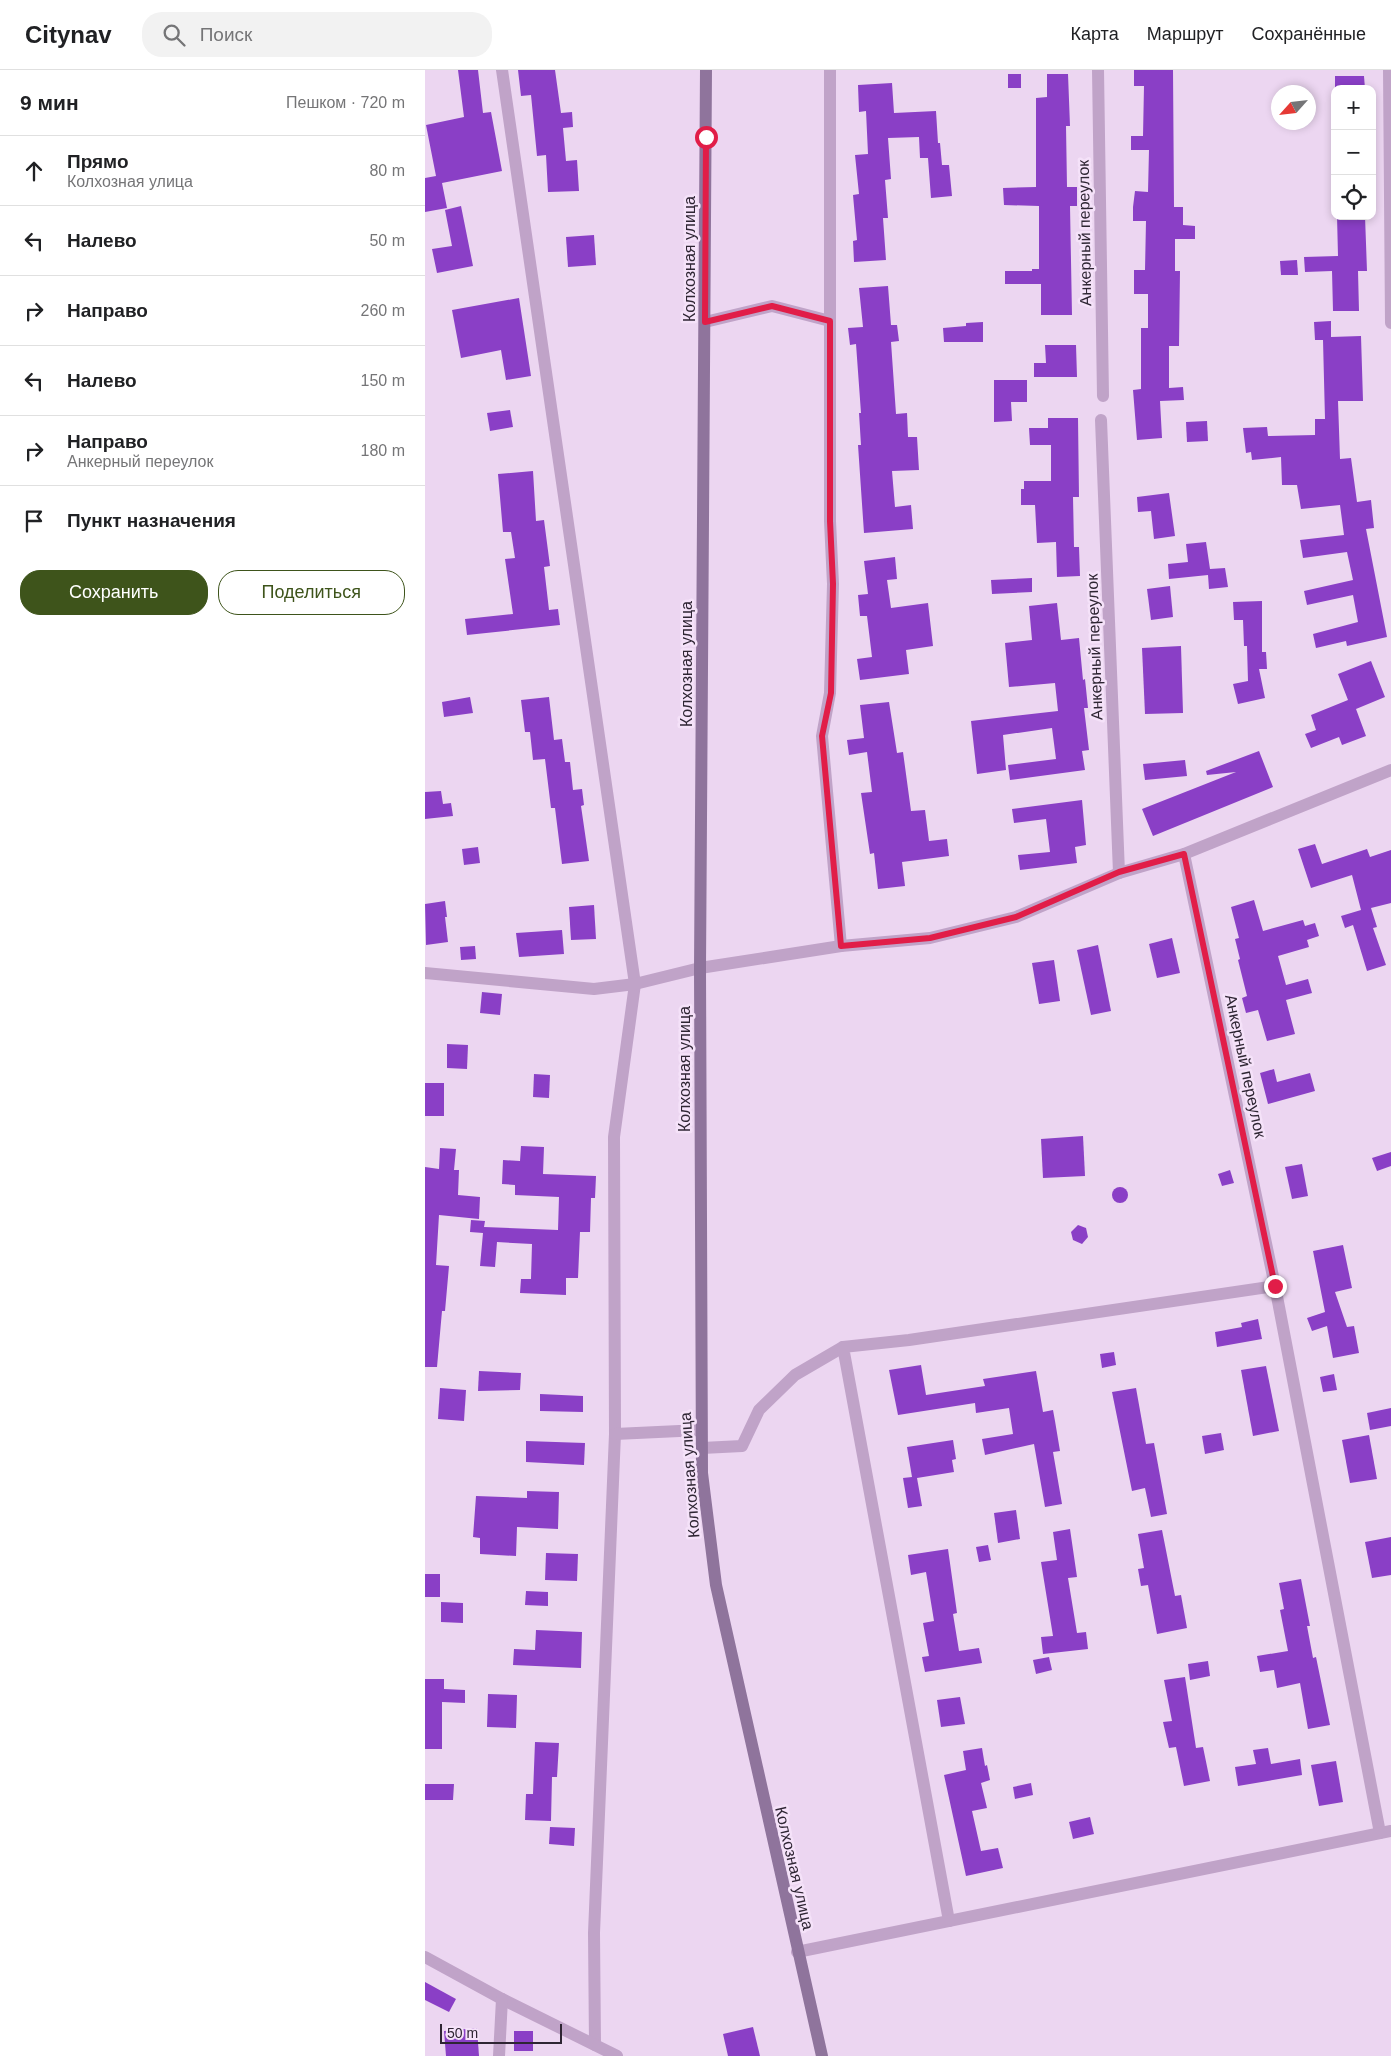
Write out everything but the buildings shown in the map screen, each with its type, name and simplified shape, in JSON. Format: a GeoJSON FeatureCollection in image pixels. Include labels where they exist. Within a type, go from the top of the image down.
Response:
{"type":"FeatureCollection","features":[{"type":"Feature","properties":{"kind":"main road","name":"Колхозная улица"},"geometry":{"type":"LineString","coordinates":[[706,70],[700,968],[702,1448],[707,1522],[716,1585],[797,1952],[822,2056]]}},
{"type":"Feature","properties":{"kind":"street"},"geometry":{"type":"LineString","coordinates":[[502,70],[635,984],[614,1137],[615,1434],[595,1932],[595,2045]]}},
{"type":"Feature","properties":{"kind":"street"},"geometry":{"type":"LineString","coordinates":[[830,70],[830,521],[833,584],[831,693],[822,736],[841,946]]}},
{"type":"Feature","properties":{"kind":"street","name":"Анкерный переулок"},"geometry":{"type":"LineString","coordinates":[[1098,70],[1103,396]]}},
{"type":"Feature","properties":{"kind":"street"},"geometry":{"type":"LineString","coordinates":[[1389,70],[1391,322]]}},
{"type":"Feature","properties":{"kind":"street"},"geometry":{"type":"LineString","coordinates":[[705,322],[772,306],[830,321]]}},
{"type":"Feature","properties":{"kind":"street","name":"Анкерный переулок"},"geometry":{"type":"LineString","coordinates":[[1101,420],[1119,872]]}},
{"type":"Feature","properties":{"kind":"street"},"geometry":{"type":"LineString","coordinates":[[425,973],[594,989],[635,984],[700,968],[841,946],[930,938],[1016,917],[1119,872],[1184,854],[1391,770]]}},
{"type":"Feature","properties":{"kind":"street","name":"Анкерный переулок"},"geometry":{"type":"LineString","coordinates":[[1184,854],[1275,1286],[1385,1832]]}},
{"type":"Feature","properties":{"kind":"street"},"geometry":{"type":"LineString","coordinates":[[702,1448],[743,1446],[759,1410],[783,1386],[795,1375],[843,1347],[909,1340],[1275,1286]]}},
{"type":"Feature","properties":{"kind":"street"},"geometry":{"type":"LineString","coordinates":[[843,1347],[949,1921]]}},
{"type":"Feature","properties":{"kind":"street"},"geometry":{"type":"LineString","coordinates":[[615,1434],[701,1430]]}},
{"type":"Feature","properties":{"kind":"street"},"geometry":{"type":"LineString","coordinates":[[797,1952],[1385,1832]]}},
{"type":"Feature","properties":{"kind":"street"},"geometry":{"type":"LineString","coordinates":[[425,1957],[502,1999],[617,2056]]}},
{"type":"Feature","properties":{"kind":"street"},"geometry":{"type":"LineString","coordinates":[[499,2056],[502,1999]]}},
{"type":"Feature","properties":{"kind":"route"},"geometry":{"type":"LineString","coordinates":[[706,137],[705,322],[739,312],[772,306],[830,321],[830,521],[833,584],[831,693],[822,736],[841,946],[930,938],[1016,917],[1119,872],[1184,854],[1275,1286]]}}]}
